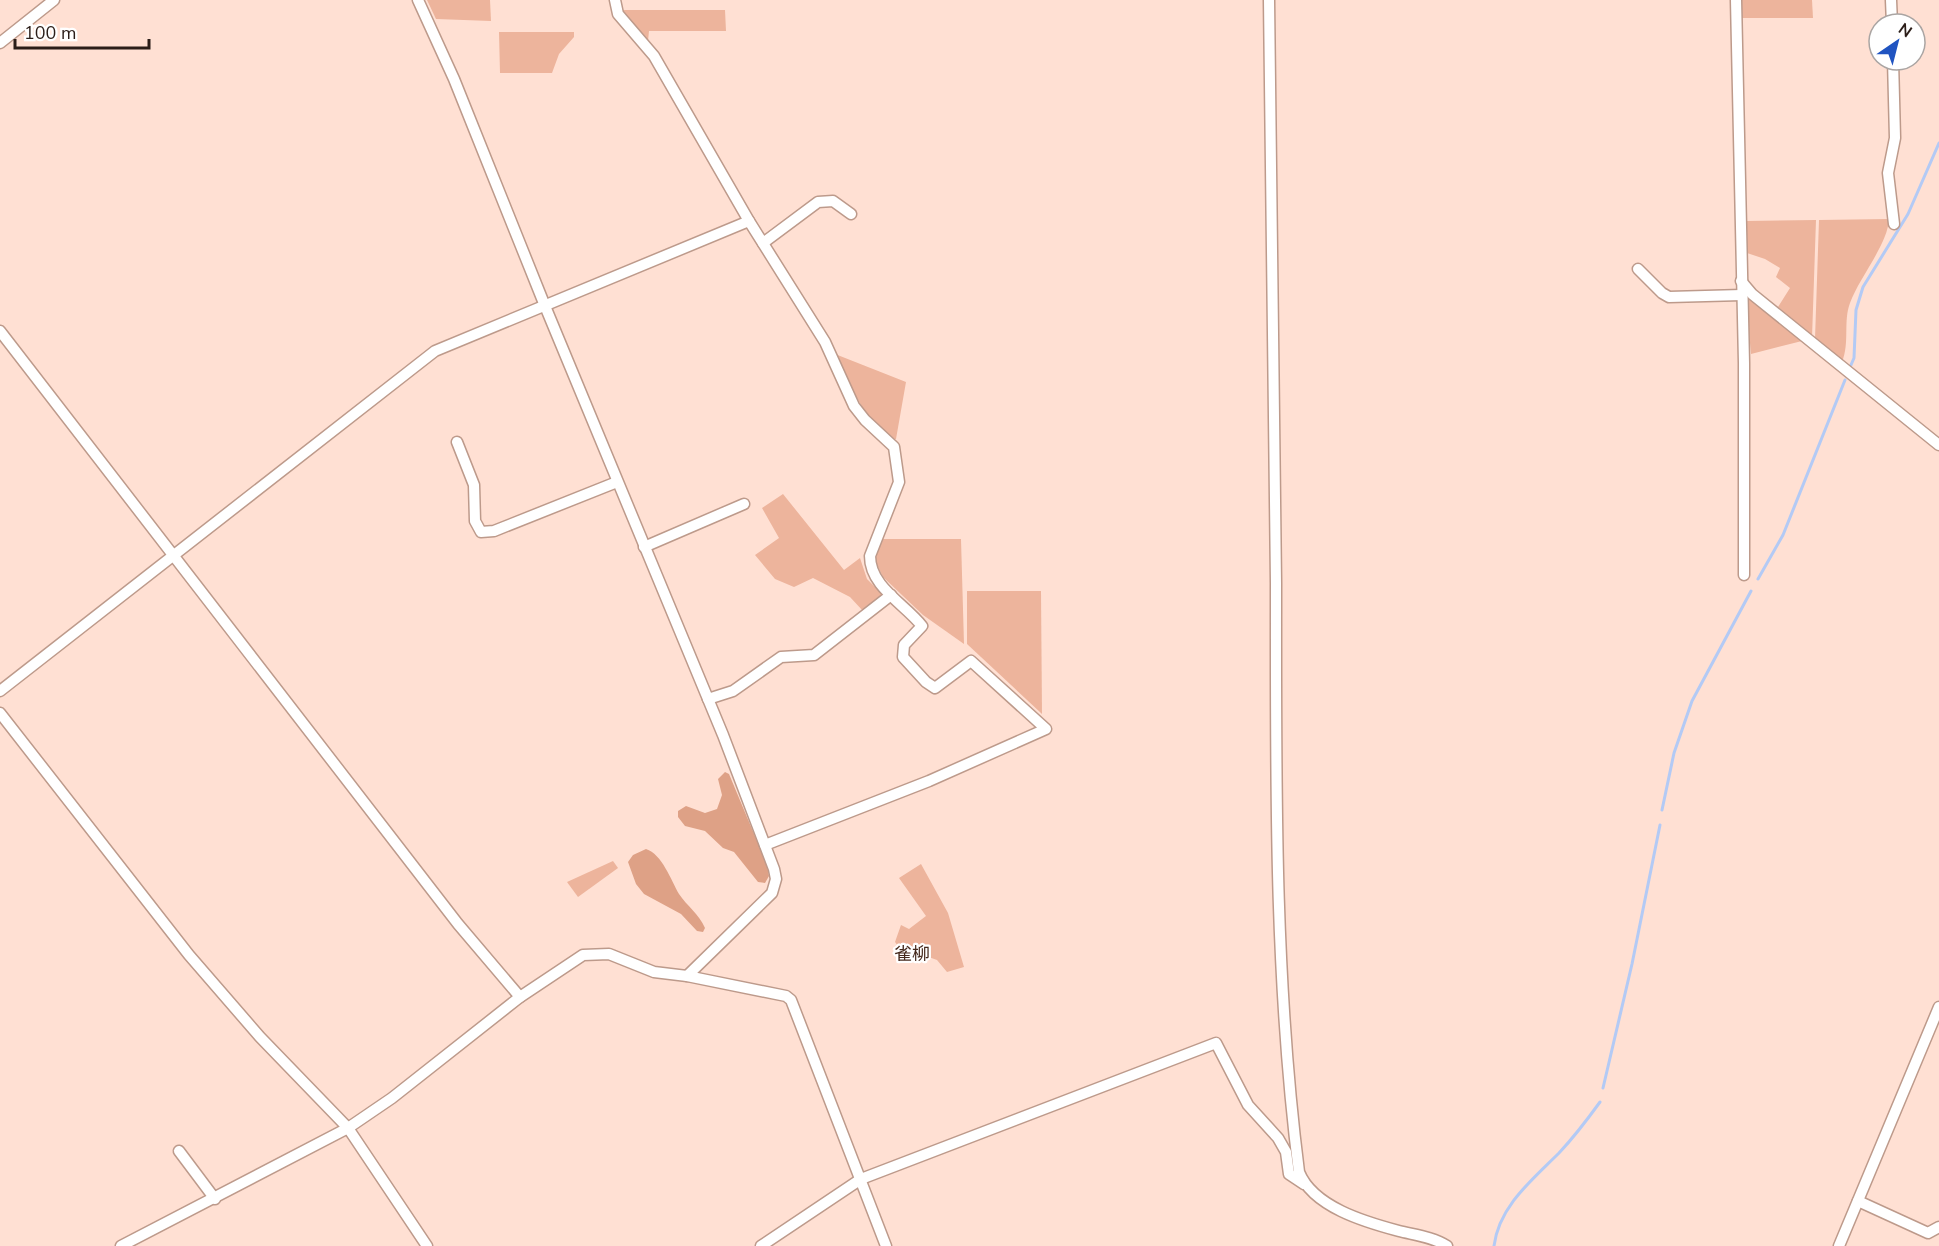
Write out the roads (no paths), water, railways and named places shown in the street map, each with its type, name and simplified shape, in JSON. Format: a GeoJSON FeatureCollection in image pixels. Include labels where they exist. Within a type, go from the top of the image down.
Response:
{"type":"FeatureCollection","features":[{"type":"Feature","properties":{"kind":"street"},"geometry":{"type":"LineString","coordinates":[[0,43],[54,0]]}},
{"type":"Feature","properties":{"kind":"street"},"geometry":{"type":"LineString","coordinates":[[418,0],[454,79],[617,482],[708,699],[776,879],[772,893],[687,976]]}},
{"type":"Feature","properties":{"kind":"street"},"geometry":{"type":"LineString","coordinates":[[615,0],[618,14],[654,56],[749,221],[825,342],[854,406],[865,420],[894,447],[899,482],[870,556],[876,579],[922,626],[902,650],[903,657],[926,682],[935,688],[971,661],[1046,729],[929,781],[765,845]]}},
{"type":"Feature","properties":{"kind":"street"},"geometry":{"type":"LineString","coordinates":[[1269,0],[1275,381],[1276,816],[1284,1017],[1292,1115],[1299,1172],[1304,1184]]}},
{"type":"Feature","properties":{"kind":"street"},"geometry":{"type":"LineString","coordinates":[[1736,0],[1742,295],[1744,575]]}},
{"type":"Feature","properties":{"kind":"street"},"geometry":{"type":"LineString","coordinates":[[1893,72],[1895,138],[1888,173],[1894,224]]}},
{"type":"Feature","properties":{"kind":"street"},"geometry":{"type":"LineString","coordinates":[[763,243],[818,202],[833,201],[851,214]]}},
{"type":"Feature","properties":{"kind":"street"},"geometry":{"type":"LineString","coordinates":[[0,691],[435,351],[749,221]]}},
{"type":"Feature","properties":{"kind":"street"},"geometry":{"type":"LineString","coordinates":[[1638,269],[1669,297],[1742,295]]}},
{"type":"Feature","properties":{"kind":"street"},"geometry":{"type":"LineString","coordinates":[[1741,280],[1752,294],[1939,445]]}},
{"type":"Feature","properties":{"kind":"street"},"geometry":{"type":"LineString","coordinates":[[0,331],[458,924],[520,997]]}},
{"type":"Feature","properties":{"kind":"street"},"geometry":{"type":"LineString","coordinates":[[457,442],[474,485],[475,521],[482,532],[494,531],[617,482]]}},
{"type":"Feature","properties":{"kind":"street"},"geometry":{"type":"LineString","coordinates":[[644,547],[744,504]]}},
{"type":"Feature","properties":{"kind":"street"},"geometry":{"type":"LineString","coordinates":[[708,699],[733,691],[781,657],[814,655],[891,595]]}},
{"type":"Feature","properties":{"kind":"street"},"geometry":{"type":"LineString","coordinates":[[0,713],[189,955],[260,1036],[348,1128],[427,1246]]}},
{"type":"Feature","properties":{"kind":"street"},"geometry":{"type":"LineString","coordinates":[[121,1246],[348,1128],[392,1098],[520,997],[583,955],[609,954],[654,972],[742,986],[786,996],[791,1000],[886,1246]]}},
{"type":"Feature","properties":{"kind":"street"},"geometry":{"type":"LineString","coordinates":[[1839,1246],[1939,1007]]}},
{"type":"Feature","properties":{"kind":"street"},"geometry":{"type":"LineString","coordinates":[[761,1246],[861,1179],[1216,1043],[1248,1104],[1278,1138],[1286,1152],[1289,1174],[1328,1204],[1360,1219],[1447,1246]]}},
{"type":"Feature","properties":{"kind":"street"},"geometry":{"type":"LineString","coordinates":[[179,1151],[215,1199]]}},
{"type":"Feature","properties":{"kind":"street"},"geometry":{"type":"LineString","coordinates":[[1858,1201],[1928,1233],[1939,1227]]}},
{"type":"Feature","properties":{"kind":"waterway"},"geometry":{"type":"LineString","coordinates":[[1851,365],[1854,358],[1856,310],[1863,287],[1908,214],[1939,143]]}},
{"type":"Feature","properties":{"kind":"waterway"},"geometry":{"type":"LineString","coordinates":[[1758,579],[1783,535],[1845,380]]}},
{"type":"Feature","properties":{"kind":"waterway"},"geometry":{"type":"LineString","coordinates":[[1662,810],[1674,753],[1692,701],[1751,591]]}},
{"type":"Feature","properties":{"kind":"waterway"},"geometry":{"type":"LineString","coordinates":[[1603,1088],[1632,964],[1660,825]]}},
{"type":"Feature","properties":{"kind":"waterway"},"geometry":{"type":"LineString","coordinates":[[1494,1246],[1497,1232],[1510,1206],[1528,1183],[1570,1141],[1600,1102]]}},
{"type":"Feature","properties":{"kind":"district","name":"雀柳"},"geometry":{"type":"Point","coordinates":[912,954]}}]}
